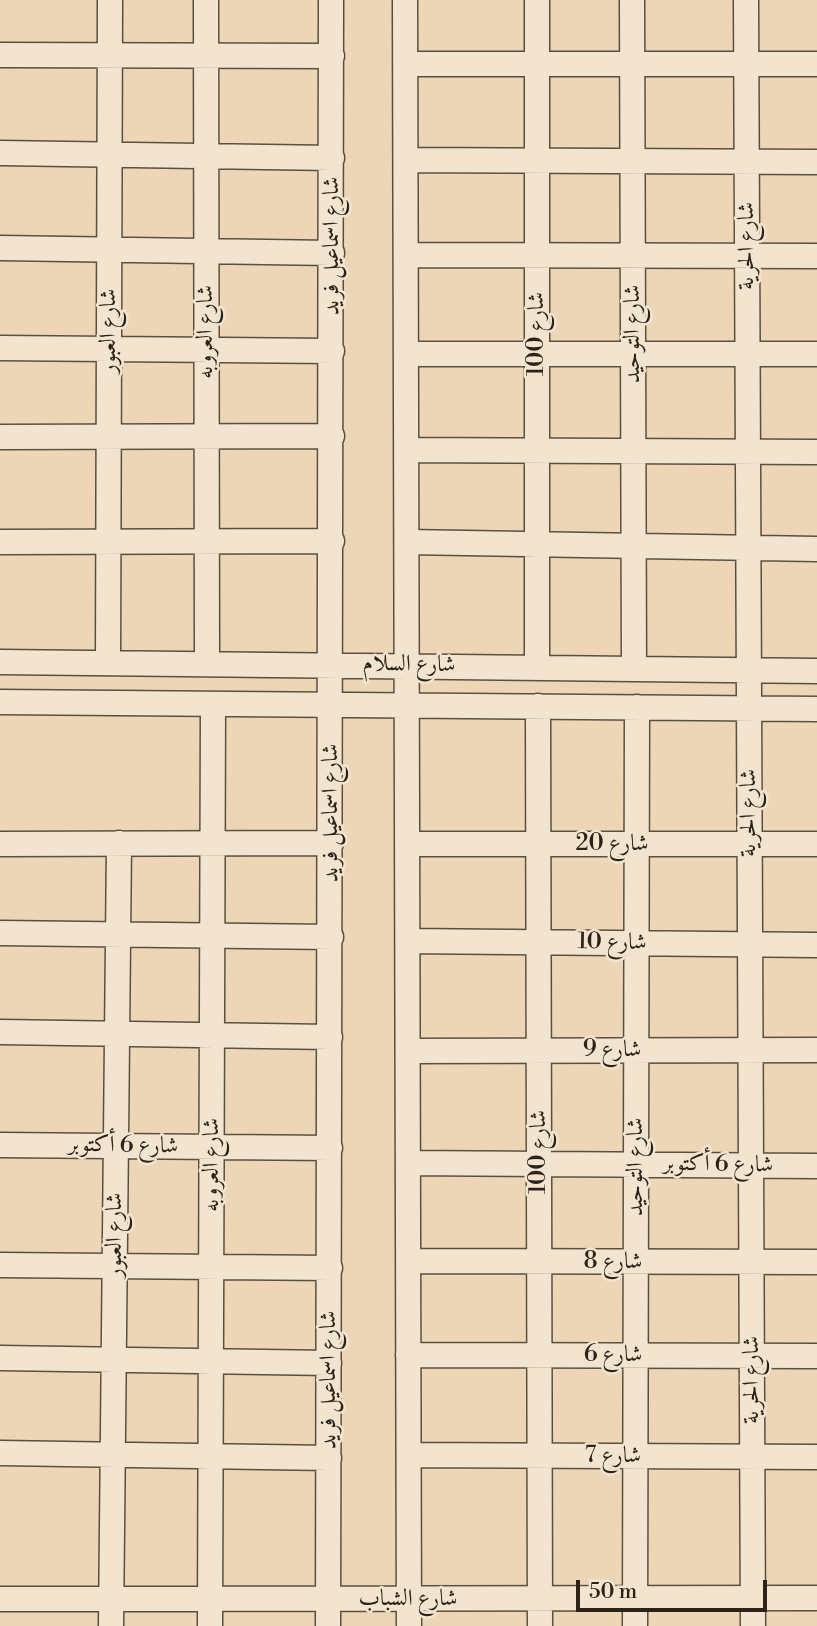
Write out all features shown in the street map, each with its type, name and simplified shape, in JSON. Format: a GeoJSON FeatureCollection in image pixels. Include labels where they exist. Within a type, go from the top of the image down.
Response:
{"type":"FeatureCollection","features":[{"type":"Feature","properties":{"kind":"street","name":"شارع العبور"},"geometry":{"type":"LineString","coordinates":[[108,663],[110,0]]}},
{"type":"Feature","properties":{"kind":"street","name":"شارع العروبه"},"geometry":{"type":"LineString","coordinates":[[206,0],[207,663]]}},
{"type":"Feature","properties":{"kind":"street","name":"شارع اسماعيل فريد"},"geometry":{"type":"LineString","coordinates":[[328,1626],[332,705],[331,0]]}},
{"type":"Feature","properties":{"kind":"street"},"geometry":{"type":"LineString","coordinates":[[405,0],[409,1626]]}},
{"type":"Feature","properties":{"kind":"street","name":"شارع 100"},"geometry":{"type":"LineString","coordinates":[[537,0],[537,667]]}},
{"type":"Feature","properties":{"kind":"street","name":"شارع التوحيد"},"geometry":{"type":"LineString","coordinates":[[632,0],[634,669]]}},
{"type":"Feature","properties":{"kind":"street","name":"شارع الحرية"},"geometry":{"type":"LineString","coordinates":[[746,0],[753,1626]]}},
{"type":"Feature","properties":{"kind":"street"},"geometry":{"type":"LineString","coordinates":[[0,55],[332,56]]}},
{"type":"Feature","properties":{"kind":"street"},"geometry":{"type":"LineString","coordinates":[[405,64],[817,64]]}},
{"type":"Feature","properties":{"kind":"street"},"geometry":{"type":"LineString","coordinates":[[0,153],[332,158]]}},
{"type":"Feature","properties":{"kind":"street"},"geometry":{"type":"LineString","coordinates":[[406,160],[817,162]]}},
{"type":"Feature","properties":{"kind":"street"},"geometry":{"type":"LineString","coordinates":[[0,248],[332,253]]}},
{"type":"Feature","properties":{"kind":"street"},"geometry":{"type":"LineString","coordinates":[[406,255],[817,256]]}},
{"type":"Feature","properties":{"kind":"street"},"geometry":{"type":"LineString","coordinates":[[0,348],[332,351]]}},
{"type":"Feature","properties":{"kind":"street"},"geometry":{"type":"LineString","coordinates":[[406,354],[817,354]]}},
{"type":"Feature","properties":{"kind":"street"},"geometry":{"type":"LineString","coordinates":[[0,438],[332,436]]}},
{"type":"Feature","properties":{"kind":"street"},"geometry":{"type":"LineString","coordinates":[[406,450],[817,452]]}},
{"type":"Feature","properties":{"kind":"street"},"geometry":{"type":"LineString","coordinates":[[0,542],[332,541]]}},
{"type":"Feature","properties":{"kind":"street"},"geometry":{"type":"LineString","coordinates":[[407,542],[817,549]]}},
{"type":"Feature","properties":{"kind":"street","name":"شارع السلام"},"geometry":{"type":"LineString","coordinates":[[0,662],[817,671]]}},
{"type":"Feature","properties":{"kind":"street","name":"شارع السلام"},"geometry":{"type":"LineString","coordinates":[[0,702],[817,709]]}},
{"type":"Feature","properties":{"kind":"street","name":"شارع العروبه"},"geometry":{"type":"LineString","coordinates":[[210,1626],[213,704]]}},
{"type":"Feature","properties":{"kind":"street","name":"شارع 100"},"geometry":{"type":"LineString","coordinates":[[538,706],[540,1626]]}},
{"type":"Feature","properties":{"kind":"street","name":"شارع التوحيد"},"geometry":{"type":"LineString","coordinates":[[635,1626],[637,707]]}},
{"type":"Feature","properties":{"kind":"street"},"geometry":{"type":"LineString","coordinates":[[0,844],[331,843]]}},
{"type":"Feature","properties":{"kind":"street","name":"شارع العبور"},"geometry":{"type":"LineString","coordinates":[[111,1626],[119,844]]}},
{"type":"Feature","properties":{"kind":"street","name":"شارع 20"},"geometry":{"type":"LineString","coordinates":[[408,844],[817,844]]}},
{"type":"Feature","properties":{"kind":"street"},"geometry":{"type":"LineString","coordinates":[[0,933],[331,937]]}},
{"type":"Feature","properties":{"kind":"street","name":"شارع 10"},"geometry":{"type":"LineString","coordinates":[[408,941],[817,945]]}},
{"type":"Feature","properties":{"kind":"street"},"geometry":{"type":"LineString","coordinates":[[0,1032],[330,1037]]}},
{"type":"Feature","properties":{"kind":"street","name":"شارع 9"},"geometry":{"type":"LineString","coordinates":[[408,1051],[817,1049]]}},
{"type":"Feature","properties":{"kind":"street","name":"شارع 6 أكتوبر"},"geometry":{"type":"LineString","coordinates":[[0,1145],[330,1148]]}},
{"type":"Feature","properties":{"kind":"street","name":"شارع 6 أكتوبر"},"geometry":{"type":"LineString","coordinates":[[408,1163],[817,1166]]}},
{"type":"Feature","properties":{"kind":"street","name":"شارع 8"},"geometry":{"type":"LineString","coordinates":[[408,1261],[817,1262]]}},
{"type":"Feature","properties":{"kind":"street"},"geometry":{"type":"LineString","coordinates":[[0,1265],[330,1268]]}},
{"type":"Feature","properties":{"kind":"street","name":"شارع 6"},"geometry":{"type":"LineString","coordinates":[[408,1354],[817,1356]]}},
{"type":"Feature","properties":{"kind":"street"},"geometry":{"type":"LineString","coordinates":[[0,1358],[329,1363]]}},
{"type":"Feature","properties":{"kind":"street"},"geometry":{"type":"LineString","coordinates":[[0,1453],[329,1458]]}},
{"type":"Feature","properties":{"kind":"street","name":"شارع 7"},"geometry":{"type":"LineString","coordinates":[[409,1455],[817,1457]]}},
{"type":"Feature","properties":{"kind":"street","name":"شارع الشباب"},"geometry":{"type":"LineString","coordinates":[[0,1599],[817,1598]]}}]}
